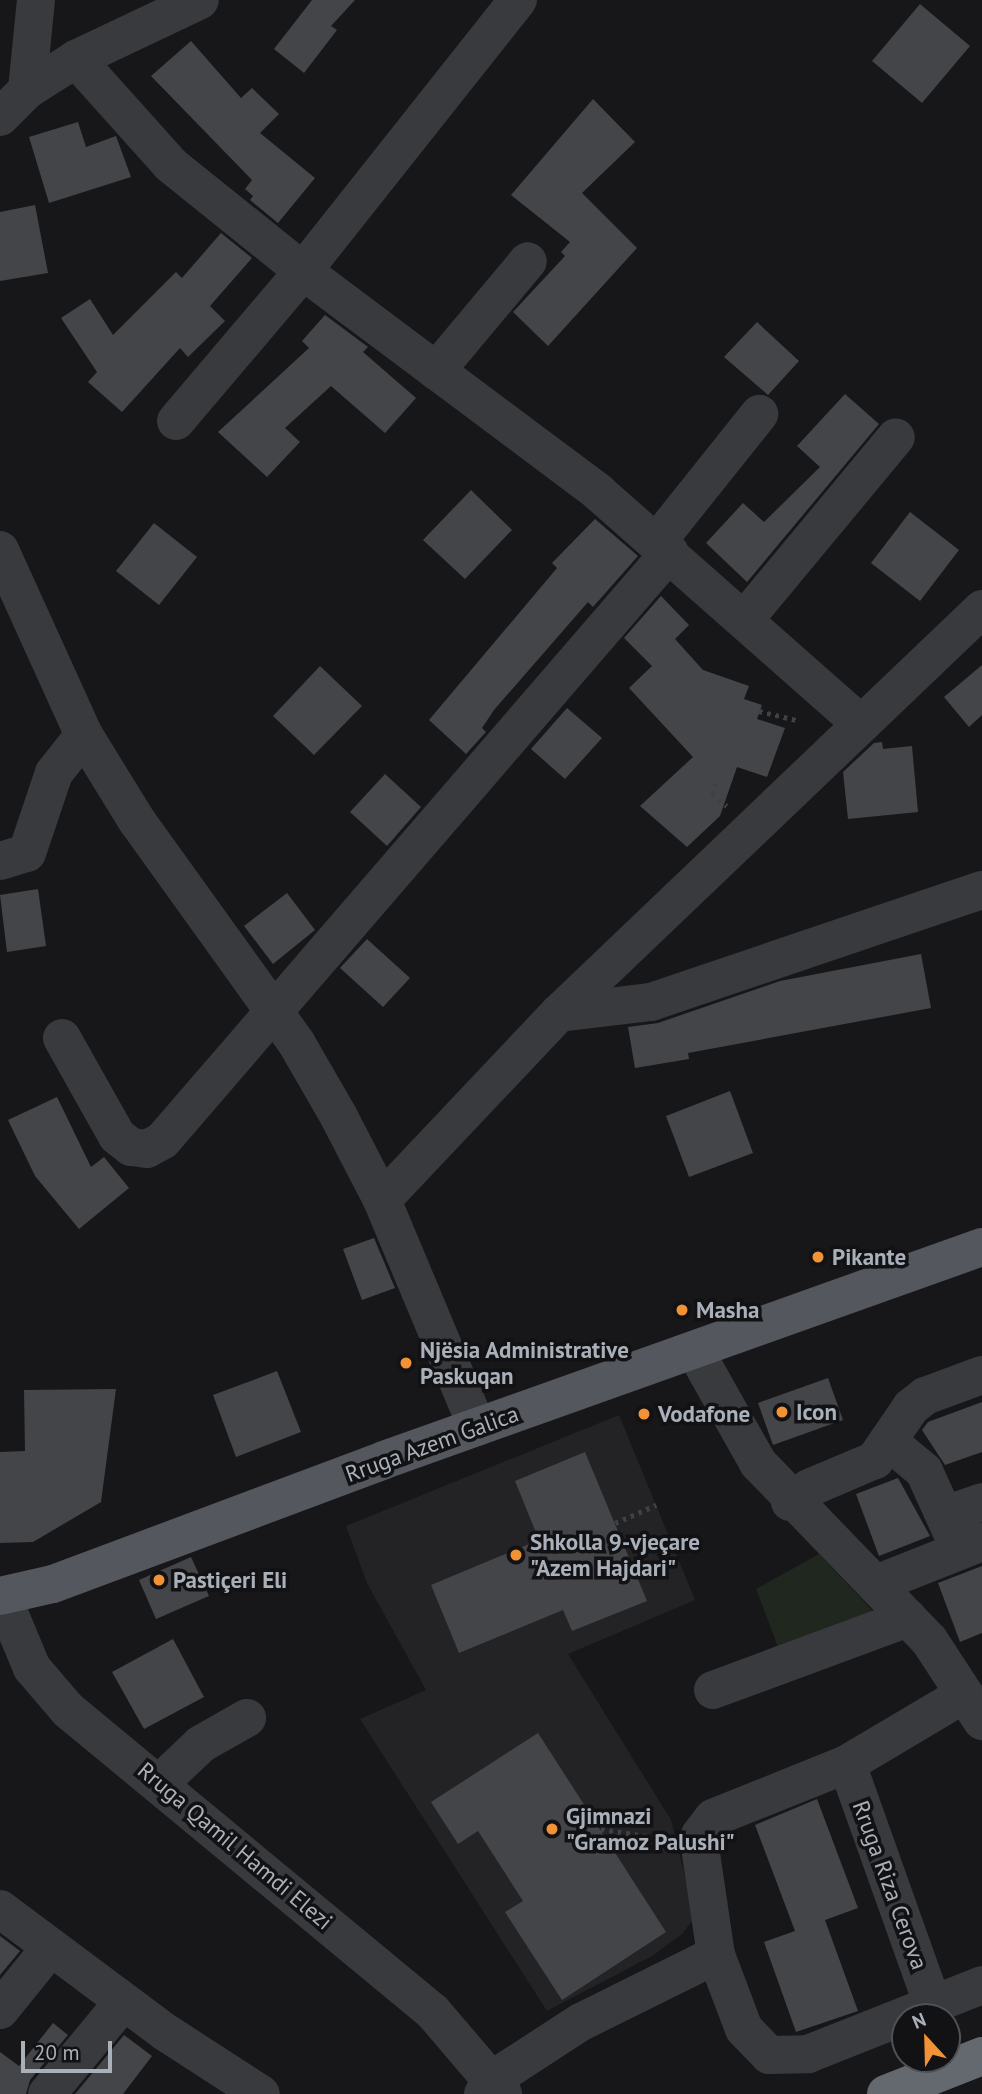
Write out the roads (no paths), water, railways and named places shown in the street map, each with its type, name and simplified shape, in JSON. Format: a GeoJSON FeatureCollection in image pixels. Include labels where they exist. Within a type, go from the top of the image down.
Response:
{"type":"FeatureCollection","features":[{"type":"Feature","properties":{"kind":"highway"},"geometry":{"type":"LineString","coordinates":[[886,2094],[982,2056]]}},
{"type":"Feature","properties":{"kind":"highway"},"geometry":{"type":"LineString","coordinates":[[960,2094],[982,2085]]}},
{"type":"Feature","properties":{"kind":"main road","name":"Rruga Azem Galica"},"geometry":{"type":"LineString","coordinates":[[1,1596],[53,1584],[477,1427],[982,1247]]}},
{"type":"Feature","properties":{"kind":"street"},"geometry":{"type":"LineString","coordinates":[[27,90],[36,0]]}},
{"type":"Feature","properties":{"kind":"street"},"geometry":{"type":"LineString","coordinates":[[176,421],[303,271],[518,0]]}},
{"type":"Feature","properties":{"kind":"street"},"geometry":{"type":"LineString","coordinates":[[0,117],[27,90],[76,59],[181,5]]}},
{"type":"Feature","properties":{"kind":"street"},"geometry":{"type":"LineString","coordinates":[[76,59],[171,164],[303,271],[663,547],[859,722]]}},
{"type":"Feature","properties":{"kind":"street"},"geometry":{"type":"LineString","coordinates":[[436,371],[528,261]]}},
{"type":"Feature","properties":{"kind":"street"},"geometry":{"type":"LineString","coordinates":[[62,1038],[117,1136],[131,1147],[147,1149],[163,1140],[275,1016],[663,547],[759,414]]}},
{"type":"Feature","properties":{"kind":"street"},"geometry":{"type":"LineString","coordinates":[[745,619],[896,437]]}},
{"type":"Feature","properties":{"kind":"street"},"geometry":{"type":"LineString","coordinates":[[0,550],[15,625],[137,821],[275,1016],[338,1115],[382,1200],[477,1427]]}},
{"type":"Feature","properties":{"kind":"street"},"geometry":{"type":"LineString","coordinates":[[382,1200],[559,1013],[859,722],[982,609]]}},
{"type":"Feature","properties":{"kind":"street"},"geometry":{"type":"LineString","coordinates":[[0,861],[27,853],[54,773],[84,735]]}},
{"type":"Feature","properties":{"kind":"street"},"geometry":{"type":"LineString","coordinates":[[559,1013],[651,1002],[982,890]]}},
{"type":"Feature","properties":{"kind":"street"},"geometry":{"type":"LineString","coordinates":[[695,1351],[758,1463],[790,1502],[908,1618],[970,1689],[847,1765],[713,1818],[700,1835],[716,1955],[751,2041],[779,2058],[807,2054],[891,2021]]}},
{"type":"Feature","properties":{"kind":"street"},"geometry":{"type":"LineString","coordinates":[[790,1502],[828,1479],[875,1460],[925,1396],[982,1375]]}},
{"type":"Feature","properties":{"kind":"street"},"geometry":{"type":"LineString","coordinates":[[888,1441],[917,1461],[962,1535]]}},
{"type":"Feature","properties":{"kind":"street"},"geometry":{"type":"LineString","coordinates":[[876,1584],[962,1535],[982,1502]]}},
{"type":"Feature","properties":{"kind":"street","name":"Rruga Qamil Hamdi Elezi"},"geometry":{"type":"LineString","coordinates":[[1,1596],[18,1643],[47,1686],[68,1710],[161,1782],[284,1892],[433,2012],[492,2090]]}},
{"type":"Feature","properties":{"kind":"street"},"geometry":{"type":"LineString","coordinates":[[713,1690],[908,1618]]}},
{"type":"Feature","properties":{"kind":"street"},"geometry":{"type":"LineString","coordinates":[[161,1782],[201,1744],[247,1718]]}},
{"type":"Feature","properties":{"kind":"street","name":"Rruga Riza Cerova"},"geometry":{"type":"LineString","coordinates":[[847,1765],[932,2003]]}},
{"type":"Feature","properties":{"kind":"street"},"geometry":{"type":"LineString","coordinates":[[0,1909],[123,2002],[261,2094]]}},
{"type":"Feature","properties":{"kind":"street"},"geometry":{"type":"LineString","coordinates":[[0,2010],[51,1947]]}},
{"type":"Feature","properties":{"kind":"street"},"geometry":{"type":"LineString","coordinates":[[492,2090],[581,2022],[716,1955]]}},
{"type":"Feature","properties":{"kind":"street"},"geometry":{"type":"LineString","coordinates":[[938,2003],[982,1985]]}},
{"type":"Feature","properties":{"kind":"street"},"geometry":{"type":"LineString","coordinates":[[47,2094],[123,2002]]}},
{"type":"Feature","properties":{"kind":"place","name":"Pikante"},"geometry":{"type":"Point","coordinates":[818,1257]}},
{"type":"Feature","properties":{"kind":"place","name":"Masha"},"geometry":{"type":"Point","coordinates":[682,1310]}},
{"type":"Feature","properties":{"kind":"place","name":"Njësia Administrative Paskuqan"},"geometry":{"type":"Point","coordinates":[406,1363]}},
{"type":"Feature","properties":{"kind":"place","name":"Icon"},"geometry":{"type":"Point","coordinates":[782,1412]}},
{"type":"Feature","properties":{"kind":"place","name":"Vodafone"},"geometry":{"type":"Point","coordinates":[644,1414]}},
{"type":"Feature","properties":{"kind":"place","name":"Shkolla 9-vjeçare \"Azem Hajdari\""},"geometry":{"type":"Point","coordinates":[516,1555]}},
{"type":"Feature","properties":{"kind":"place","name":"Pastiçeri Eli"},"geometry":{"type":"Point","coordinates":[159,1580]}},
{"type":"Feature","properties":{"kind":"place","name":"Gjimnazi \"Gramoz Palushi\""},"geometry":{"type":"Point","coordinates":[552,1829]}}]}
